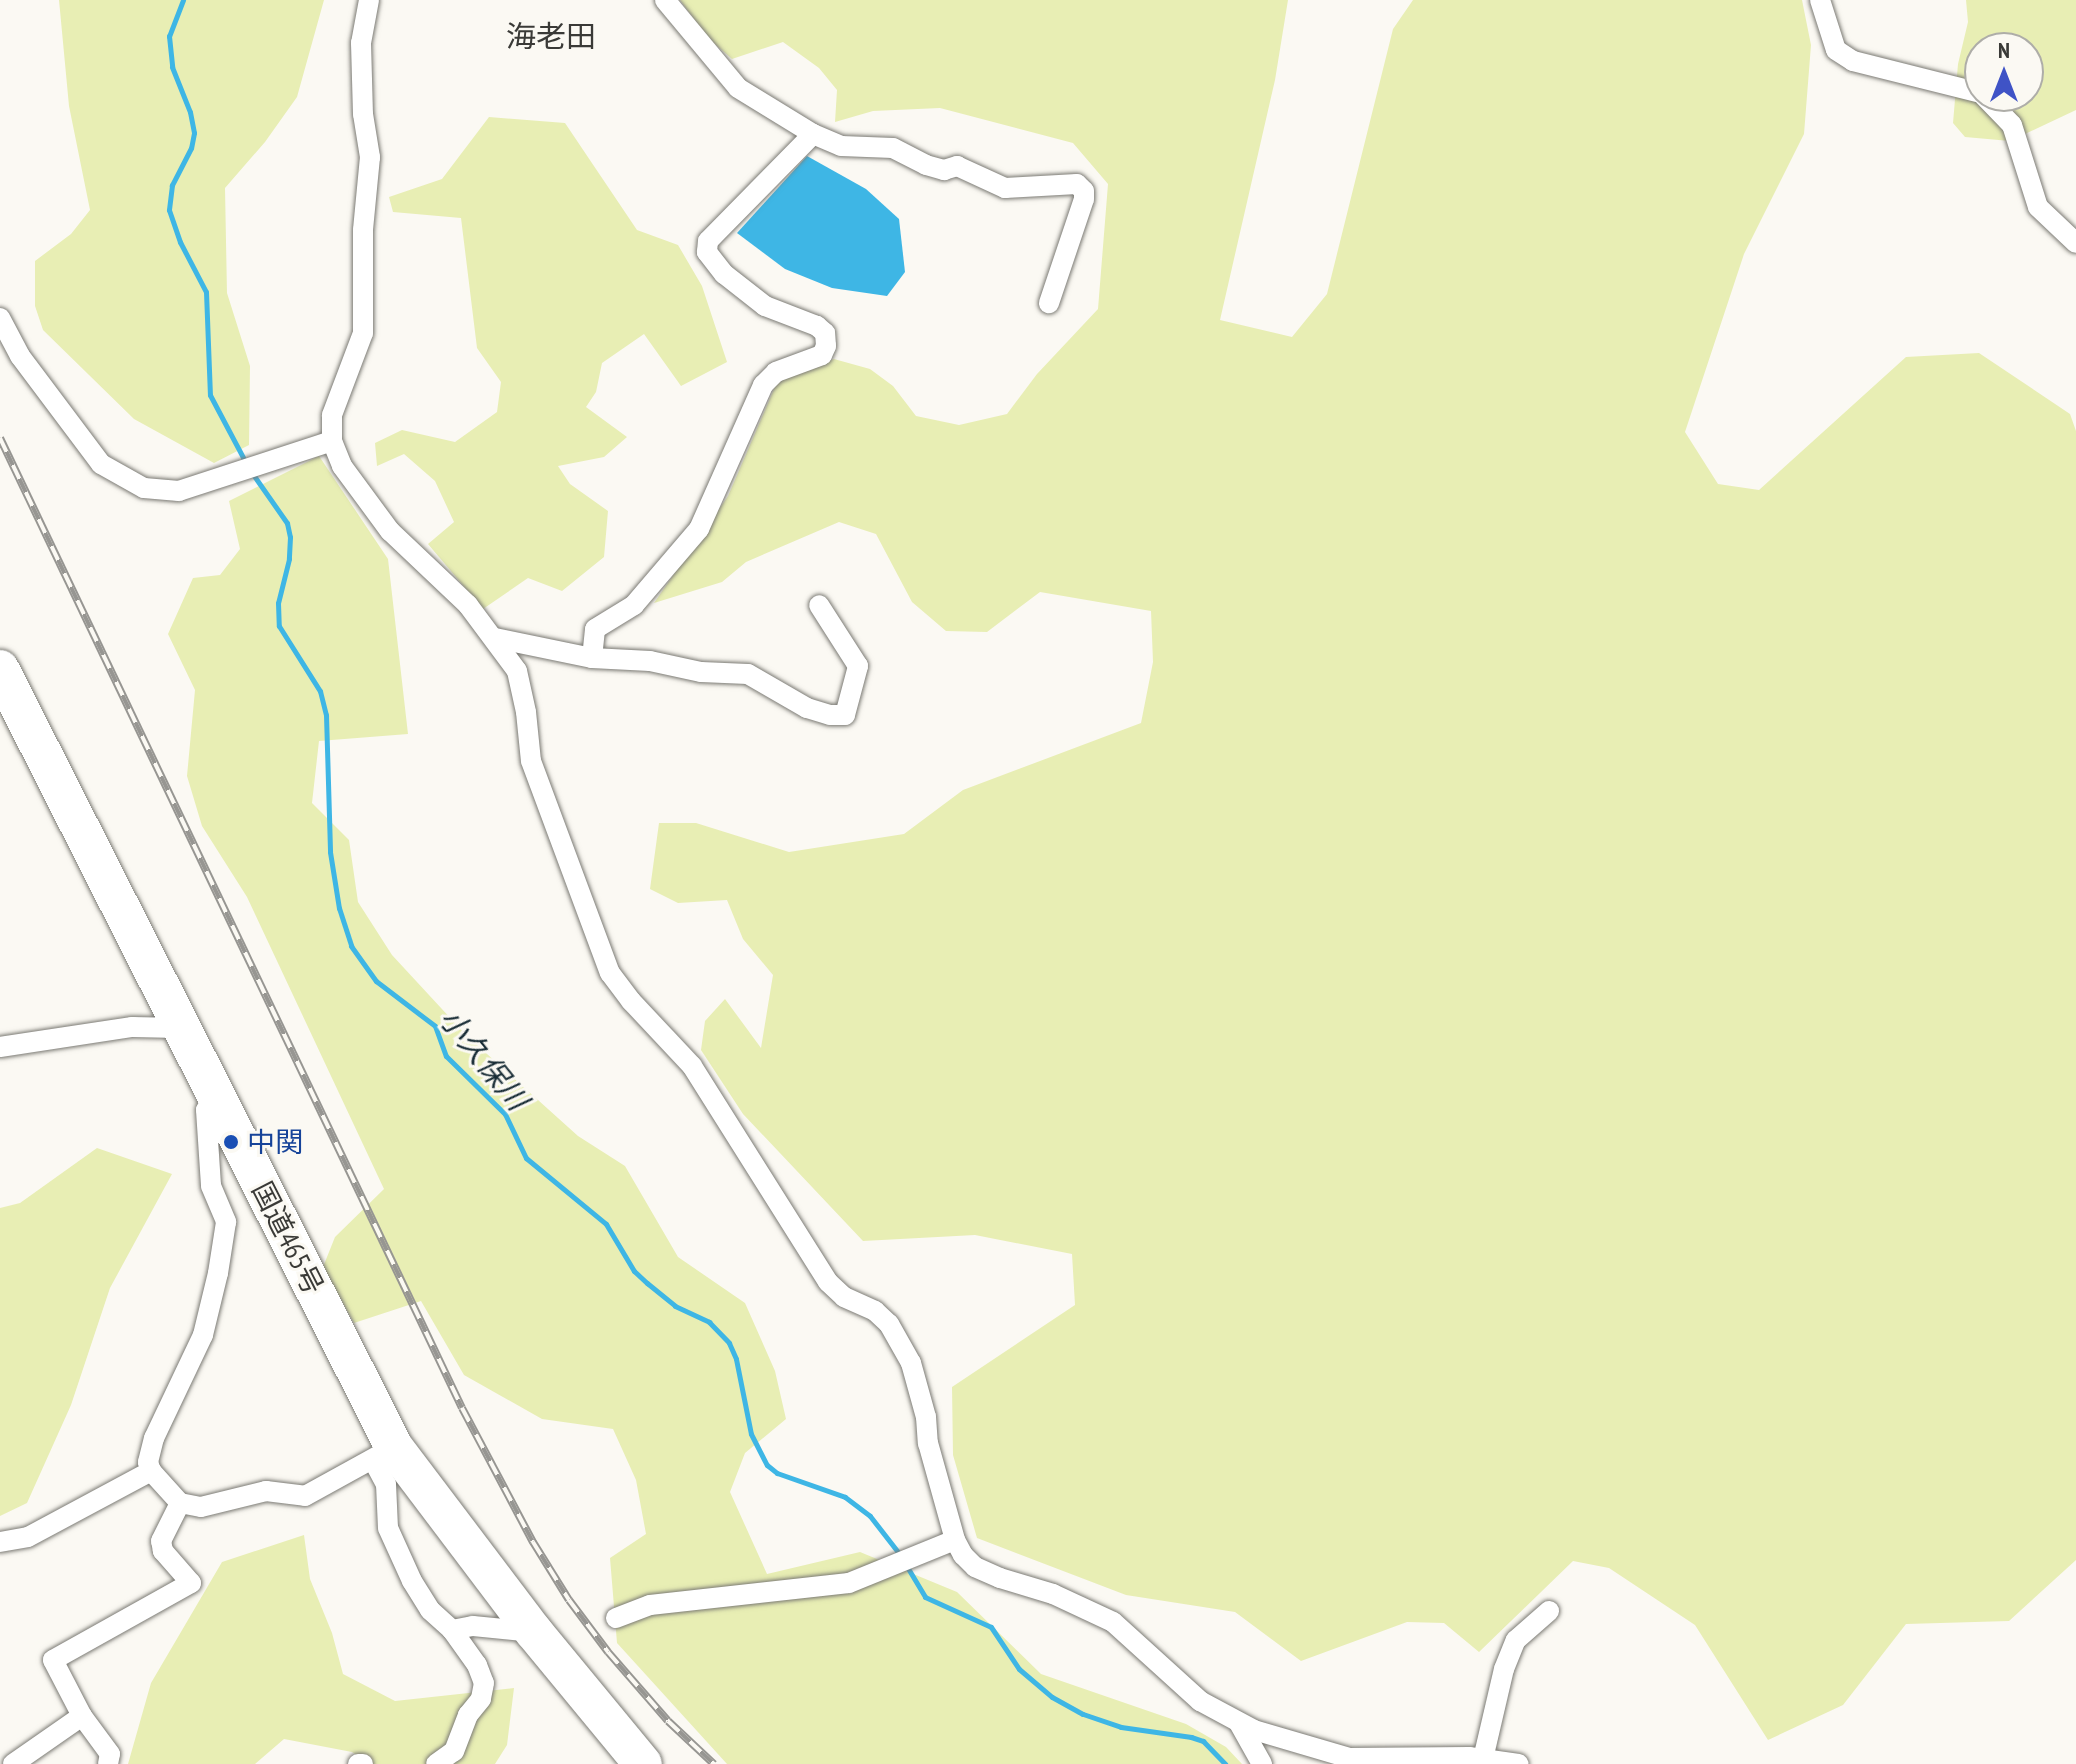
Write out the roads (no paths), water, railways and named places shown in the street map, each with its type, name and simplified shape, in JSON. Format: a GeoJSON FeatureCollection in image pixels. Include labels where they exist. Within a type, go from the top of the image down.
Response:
{"type":"FeatureCollection","features":[{"type":"Feature","properties":{"kind":"highway","name":"国道465号"},"geometry":{"type":"LineString","coordinates":[[0,669],[216,1096],[383,1454],[643,1764]]}},
{"type":"Feature","properties":{"kind":"street"},"geometry":{"type":"LineString","coordinates":[[369,0],[361,43],[363,114],[370,157],[363,230],[363,333],[332,415],[332,441],[342,466],[390,531],[468,605],[517,671],[526,712],[531,761],[610,973],[631,1001],[692,1066],[828,1282],[844,1297],[875,1311],[889,1324],[911,1363],[955,1540],[975,1567],[1053,1594],[1113,1622],[1200,1701],[1239,1723],[1349,1758],[1483,1759],[1519,1764]]}},
{"type":"Feature","properties":{"kind":"street"},"geometry":{"type":"LineString","coordinates":[[665,0],[738,88],[813,134],[841,146],[893,148],[926,165],[944,170],[957,166],[1005,188],[1077,184],[1084,191],[1084,199],[1049,303]]}},
{"type":"Feature","properties":{"kind":"street"},"geometry":{"type":"LineString","coordinates":[[1820,0],[1836,50],[1853,61],[1964,90]]}},
{"type":"Feature","properties":{"kind":"street"},"geometry":{"type":"LineString","coordinates":[[1999,112],[2012,125],[2038,207],[2076,243]]}},
{"type":"Feature","properties":{"kind":"street"},"geometry":{"type":"LineString","coordinates":[[592,658],[595,629],[634,605],[699,529],[763,385],[776,372],[822,355],[826,346],[825,333],[817,326],[765,306],[724,274],[707,252],[708,241],[813,134]]}},
{"type":"Feature","properties":{"kind":"street"},"geometry":{"type":"LineString","coordinates":[[0,318],[20,356],[101,464],[144,488],[179,491],[332,441]]}},
{"type":"Feature","properties":{"kind":"street"},"geometry":{"type":"LineString","coordinates":[[495,638],[592,658],[650,661],[701,672],[748,674],[807,708],[830,715],[845,715],[858,666],[819,605]]}},
{"type":"Feature","properties":{"kind":"street"},"geometry":{"type":"LineString","coordinates":[[0,1047],[132,1027],[179,1028]]}},
{"type":"Feature","properties":{"kind":"street"},"geometry":{"type":"LineString","coordinates":[[216,1096],[206,1110],[211,1186],[226,1222],[218,1273],[203,1335],[154,1438],[148,1462],[151,1471],[180,1503],[201,1507],[266,1491],[305,1496],[383,1454],[388,1528],[412,1581],[430,1610],[452,1630],[477,1665],[484,1683],[481,1699],[468,1715],[454,1751],[436,1764]]}},
{"type":"Feature","properties":{"kind":"street"},"geometry":{"type":"LineString","coordinates":[[0,1542],[28,1537],[151,1471]]}},
{"type":"Feature","properties":{"kind":"street"},"geometry":{"type":"LineString","coordinates":[[108,1764],[110,1754],[82,1716],[53,1660],[191,1583],[163,1551],[161,1541],[180,1503]]}},
{"type":"Feature","properties":{"kind":"street"},"geometry":{"type":"LineString","coordinates":[[616,1618],[650,1605],[849,1583],[955,1540]]}},
{"type":"Feature","properties":{"kind":"street"},"geometry":{"type":"LineString","coordinates":[[1483,1759],[1504,1669],[1516,1640],[1549,1611]]}},
{"type":"Feature","properties":{"kind":"street"},"geometry":{"type":"LineString","coordinates":[[452,1630],[473,1626],[534,1632]]}},
{"type":"Feature","properties":{"kind":"street"},"geometry":{"type":"LineString","coordinates":[[13,1764],[82,1716]]}},
{"type":"Feature","properties":{"kind":"street"},"geometry":{"type":"LineString","coordinates":[[1239,1723],[1262,1764]]}},
{"type":"Feature","properties":{"kind":"water"},"geometry":{"type":"Polygon","coordinates":[[[807,156],[866,189],[899,219],[905,272],[887,296],[832,288],[785,269],[737,233],[807,156]]]}},
{"type":"Feature","properties":{"kind":"waterway","name":"小久保川"},"geometry":{"type":"LineString","coordinates":[[183,0],[169,36],[172,67],[190,112],[194,133],[191,148],[172,185],[169,210],[180,242],[206,292],[210,395],[247,465]]}},
{"type":"Feature","properties":{"kind":"waterway","name":"小久保川"},"geometry":{"type":"LineString","coordinates":[[252,473],[287,523],[290,537],[289,559],[278,603],[279,626],[320,691],[326,715],[330,852],[339,908],[351,946],[376,981],[435,1026],[446,1056],[505,1114],[526,1158],[606,1224],[634,1271],[647,1283],[675,1306],[709,1322],[729,1343],[736,1359],[751,1434],[767,1465],[777,1473],[845,1497],[870,1516],[901,1556]]}},
{"type":"Feature","properties":{"kind":"waterway","name":"小久保川"},"geometry":{"type":"LineString","coordinates":[[906,1565],[925,1597],[991,1627],[1019,1669],[1052,1697],[1083,1714],[1121,1727],[1203,1741],[1225,1764]]}},
{"type":"Feature","properties":{"kind":"railway"},"geometry":{"type":"LineString","coordinates":[[0,438],[462,1408],[533,1542],[569,1600],[608,1652],[668,1721],[714,1764]]}},
{"type":"Feature","properties":{"kind":"place","name":"中関"},"geometry":{"type":"Point","coordinates":[231,1142]}},
{"type":"Feature","properties":{"kind":"district","name":"海老田"},"geometry":{"type":"Point","coordinates":[551,36]}}]}
